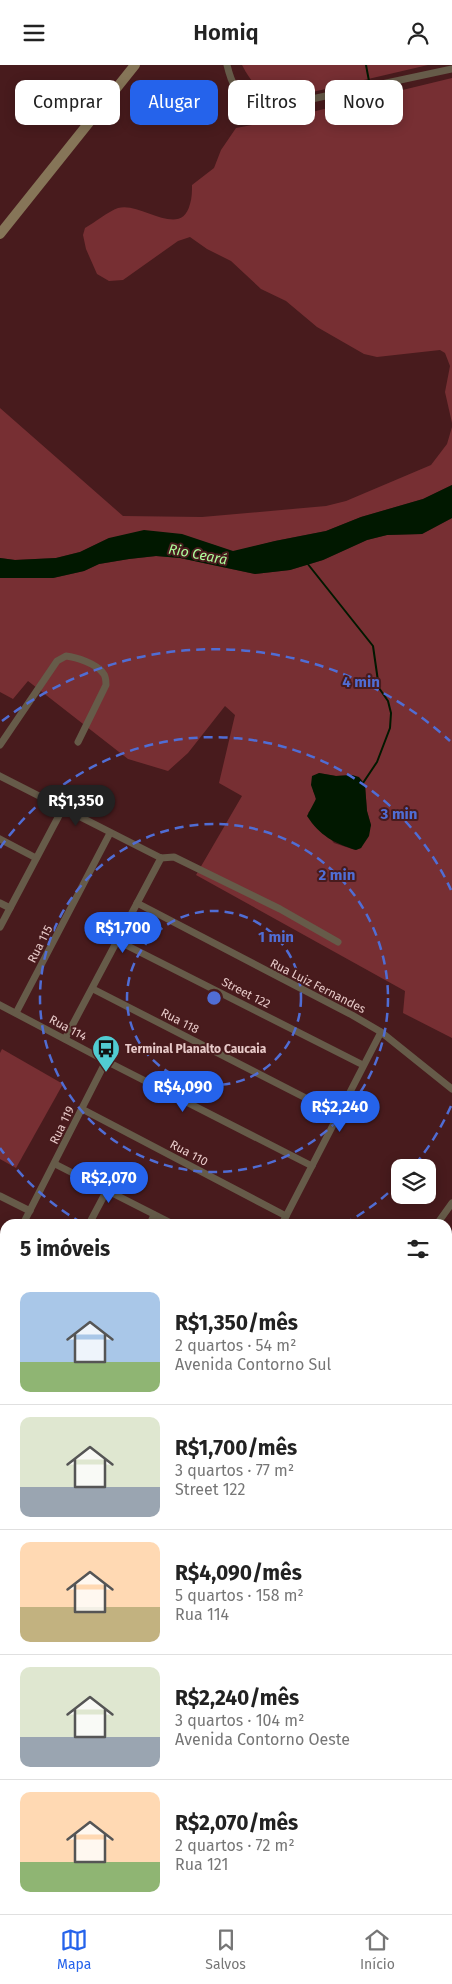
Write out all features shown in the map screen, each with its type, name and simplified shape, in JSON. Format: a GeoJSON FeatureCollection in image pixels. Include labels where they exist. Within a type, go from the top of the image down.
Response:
{"type":"FeatureCollection","features":[{"type":"Feature","properties":{"kind":"street"},"geometry":{"type":"LineString","coordinates":[[0,234],[135,65]]}},
{"type":"Feature","properties":{"kind":"street"},"geometry":{"type":"LineString","coordinates":[[227,65],[230,79],[240,97],[250,102],[268,105],[293,103],[452,69]]}},
{"type":"Feature","properties":{"kind":"street"},"geometry":{"type":"LineString","coordinates":[[0,745],[57,661],[66,656],[71,656],[99,669],[104,673],[106,680],[106,685],[78,742]]}},
{"type":"Feature","properties":{"kind":"street"},"geometry":{"type":"LineString","coordinates":[[0,776],[162,858],[174,857],[197,868],[280,909],[338,942]]}},
{"type":"Feature","properties":{"kind":"street"},"geometry":{"type":"LineString","coordinates":[[0,927],[63,808]]}},
{"type":"Feature","properties":{"kind":"street","name":"Rua 115"},"geometry":{"type":"LineString","coordinates":[[16,1013],[110,833]]}},
{"type":"Feature","properties":{"kind":"street"},"geometry":{"type":"LineString","coordinates":[[0,839],[36,858]]}},
{"type":"Feature","properties":{"kind":"street"},"geometry":{"type":"LineString","coordinates":[[65,1039],[162,858]]}},
{"type":"Feature","properties":{"kind":"street"},"geometry":{"type":"LineString","coordinates":[[0,903],[10,908]]}},
{"type":"Feature","properties":{"kind":"street","name":"Rua Luiz Fernandes"},"geometry":{"type":"LineString","coordinates":[[137,903],[241,959],[336,1006],[381,1032],[452,1089]]}},
{"type":"Feature","properties":{"kind":"street","name":"Street 122"},"geometry":{"type":"LineString","coordinates":[[118,941],[363,1065]]}},
{"type":"Feature","properties":{"kind":"street","name":"Rua 118"},"geometry":{"type":"LineString","coordinates":[[93,989],[337,1114]]}},
{"type":"Feature","properties":{"kind":"street","name":"Rua 114"},"geometry":{"type":"LineString","coordinates":[[0,1005],[312,1166]]}},
{"type":"Feature","properties":{"kind":"street"},"geometry":{"type":"LineString","coordinates":[[284,1219],[381,1032]]}},
{"type":"Feature","properties":{"kind":"street","name":"Rua 119"},"geometry":{"type":"LineString","coordinates":[[26,1219],[106,1061]]}},
{"type":"Feature","properties":{"kind":"street","name":"Rua 110"},"geometry":{"type":"LineString","coordinates":[[82,1109],[286,1216]]}},
{"type":"Feature","properties":{"kind":"street"},"geometry":{"type":"LineString","coordinates":[[55,1164],[162,1219]]}},
{"type":"Feature","properties":{"kind":"street"},"geometry":{"type":"LineString","coordinates":[[92,1219],[107,1190]]}},
{"type":"Feature","properties":{"kind":"street"},"geometry":{"type":"LineString","coordinates":[[0,1196],[30,1211]]}},
{"type":"Feature","properties":{"kind":"street"},"geometry":{"type":"LineString","coordinates":[[441,1219],[452,1203]]}},
{"type":"Feature","properties":{"kind":"street"},"geometry":{"type":"LineString","coordinates":[[152,1219],[154,1215]]}},
{"type":"Feature","properties":{"kind":"shaded area"},"geometry":{"type":"Polygon","coordinates":[[[242,65],[428,65],[364,80],[325,80],[325,89],[315,91],[315,80],[251,79],[242,65]]]}},
{"type":"Feature","properties":{"kind":"shaded area"},"geometry":{"type":"Polygon","coordinates":[[[452,78],[452,423],[445,392],[450,366],[445,353],[440,350],[377,357],[364,354],[317,327],[286,301],[261,289],[231,261],[207,249],[190,237],[178,241],[123,280],[109,281],[97,274],[86,249],[83,235],[85,228],[118,208],[127,207],[159,217],[178,219],[185,214],[191,202],[192,185],[214,168],[221,150],[236,128],[252,125],[315,125],[315,111],[325,109],[325,125],[403,125],[403,90],[452,78]]]}},
{"type":"Feature","properties":{"kind":"shaded area"},"geometry":{"type":"Polygon","coordinates":[[[0,408],[123,516],[202,517],[326,506],[346,501],[431,465],[447,444],[452,427],[452,485],[423,499],[361,517],[326,531],[233,552],[211,544],[109,538],[80,552],[56,558],[15,560],[0,558],[0,408]]]}},
{"type":"Feature","properties":{"kind":"shaded area"},"geometry":{"type":"Polygon","coordinates":[[[452,518],[452,1038],[403,1013],[405,991],[196,875],[242,796],[219,783],[235,715],[225,706],[188,753],[168,771],[128,759],[28,681],[13,699],[0,692],[0,578],[53,578],[84,571],[99,564],[156,556],[180,558],[255,574],[290,570],[323,560],[367,540],[387,535],[422,534],[452,518]],[[319,773],[313,791],[316,797],[315,803],[308,813],[334,843],[355,850],[361,848],[371,825],[367,811],[365,785],[361,779],[352,775],[336,776],[319,773]]]}},
{"type":"Feature","properties":{"kind":"shaded area"},"geometry":{"type":"Polygon","coordinates":[[[2,1049],[63,1084],[16,1168],[0,1159],[0,1053],[2,1049]]]}},
{"type":"Feature","properties":{"kind":"water","name":"Rio Ceará"},"geometry":{"type":"Polygon","coordinates":[[[452,485],[452,518],[422,534],[387,535],[367,540],[323,560],[290,570],[255,574],[180,558],[156,556],[99,564],[84,571],[53,578],[0,578],[0,558],[15,560],[56,558],[80,552],[109,538],[144,530],[182,534],[233,551],[326,531],[361,517],[423,499],[452,485]]]}},
{"type":"Feature","properties":{"kind":"water"},"geometry":{"type":"Polygon","coordinates":[[[319,773],[336,776],[352,775],[359,777],[365,785],[367,811],[371,825],[369,836],[361,848],[356,850],[328,838],[317,829],[307,816],[316,799],[311,785],[312,776],[319,773]]]}},
{"type":"Feature","properties":{"kind":"waterway"},"geometry":{"type":"LineString","coordinates":[[366,65],[369,80]]}},
{"type":"Feature","properties":{"kind":"waterway"},"geometry":{"type":"LineString","coordinates":[[307,563],[373,646],[379,688],[388,701],[391,713],[390,728],[377,762],[363,783]]}},
{"type":"Feature","properties":{"kind":"place","name":"Terminal Planalto Caucaia"},"geometry":{"type":"Point","coordinates":[106,1073]}}]}
